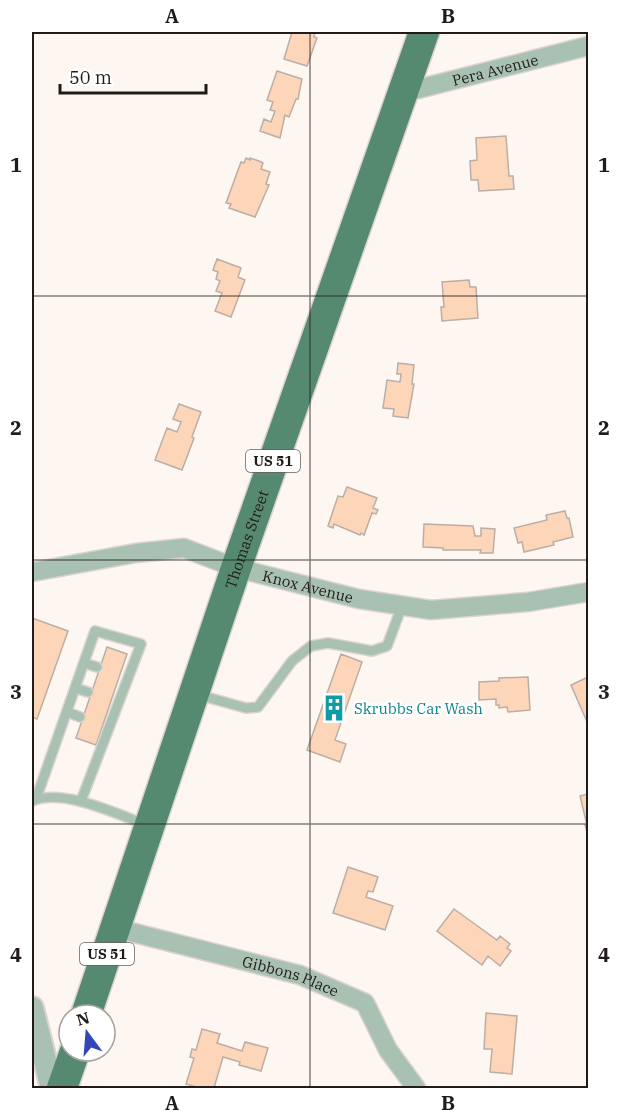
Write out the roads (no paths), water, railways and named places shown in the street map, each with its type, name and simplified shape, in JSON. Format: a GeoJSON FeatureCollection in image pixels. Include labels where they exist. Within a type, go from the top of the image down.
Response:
{"type":"FeatureCollection","features":[{"type":"Feature","properties":{"kind":"highway","name":"Thomas Street"},"geometry":{"type":"LineString","coordinates":[[90,1003],[236,568],[424,32]]}},
{"type":"Feature","properties":{"kind":"highway"},"geometry":{"type":"LineString","coordinates":[[62,1089],[71,1063]]}},
{"type":"Feature","properties":{"kind":"street","name":"Pera Avenue"},"geometry":{"type":"LineString","coordinates":[[402,93],[588,46]]}},
{"type":"Feature","properties":{"kind":"street","name":"Knox Avenue"},"geometry":{"type":"LineString","coordinates":[[32,572],[136,553],[184,548],[236,568],[359,600],[431,610],[528,602],[588,592]]}},
{"type":"Feature","properties":{"kind":"street","name":"Gibbons Place"},"geometry":{"type":"LineString","coordinates":[[115,928],[300,975],[365,1003],[388,1050],[416,1089]]}},
{"type":"Feature","properties":{"kind":"street"},"geometry":{"type":"LineString","coordinates":[[32,1008],[52,1089]]}},
{"type":"Feature","properties":{"kind":"lane"},"geometry":{"type":"LineString","coordinates":[[194,693],[246,708],[258,707],[292,661],[311,646],[328,644],[372,651],[387,646],[402,606]]}},
{"type":"Feature","properties":{"kind":"lane"},"geometry":{"type":"LineString","coordinates":[[81,801],[105,724],[119,701],[141,644],[95,631],[34,800],[64,798],[81,801],[149,826]]}},
{"type":"Feature","properties":{"kind":"lane"},"geometry":{"type":"LineString","coordinates":[[84,663],[97,667]]}},
{"type":"Feature","properties":{"kind":"lane"},"geometry":{"type":"LineString","coordinates":[[118,674],[128,677]]}},
{"type":"Feature","properties":{"kind":"lane"},"geometry":{"type":"LineString","coordinates":[[75,688],[88,692]]}},
{"type":"Feature","properties":{"kind":"lane"},"geometry":{"type":"LineString","coordinates":[[109,698],[119,701]]}},
{"type":"Feature","properties":{"kind":"lane"},"geometry":{"type":"LineString","coordinates":[[67,712],[80,717]]}},
{"type":"Feature","properties":{"kind":"place","name":"Skrubbs Car Wash"},"geometry":{"type":"Point","coordinates":[334,708]}}]}
